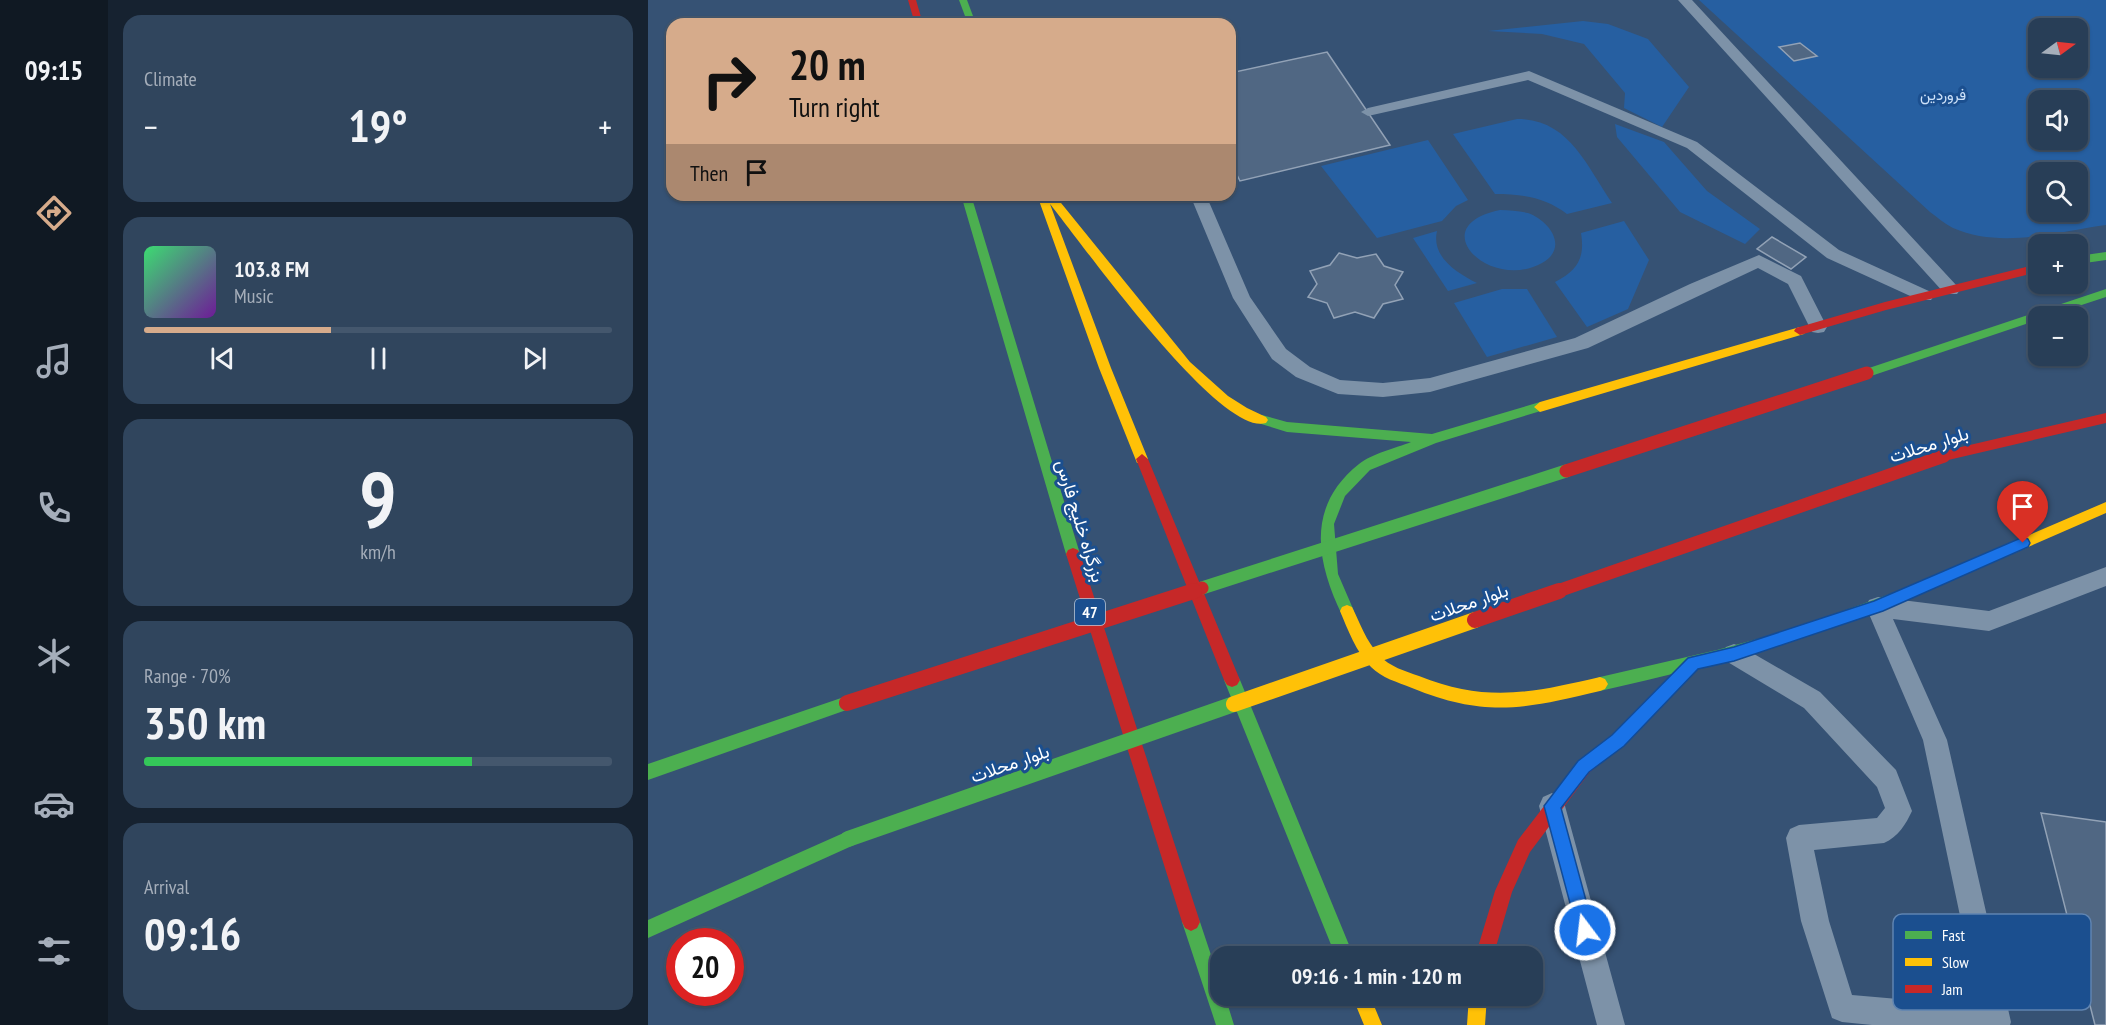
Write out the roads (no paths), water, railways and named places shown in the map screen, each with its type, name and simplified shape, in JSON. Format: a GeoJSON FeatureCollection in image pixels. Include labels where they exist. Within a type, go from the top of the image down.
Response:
{"type":"FeatureCollection","features":[{"type":"Feature","properties":{"kind":"main road"},"geometry":{"type":"LineString","coordinates":[[912,0],[917,18]]}},
{"type":"Feature","properties":{"kind":"main road"},"geometry":{"type":"LineString","coordinates":[[963,0],[970,18]]}},
{"type":"Feature","properties":{"kind":"main road","name":"بزرگراه خلیج فارس"},"geometry":{"type":"LineString","coordinates":[[968,201],[1010,352],[1082,590],[1225,1025]]}},
{"type":"Feature","properties":{"kind":"main road"},"geometry":{"type":"LineString","coordinates":[[1044,201],[1105,368],[1341,946]]}},
{"type":"Feature","properties":{"kind":"main road"},"geometry":{"type":"LineString","coordinates":[[1054,201],[1158,332],[1209,389],[1252,417],[1287,427],[1432,440]]}},
{"type":"Feature","properties":{"kind":"main road"},"geometry":{"type":"LineString","coordinates":[[2088,259],[2106,256]]}},
{"type":"Feature","properties":{"kind":"main road"},"geometry":{"type":"LineString","coordinates":[[2028,271],[1925,296],[1432,440],[1365,466],[1339,493],[1327,524],[1331,574],[1357,634],[1380,666],[1439,693],[1479,702],[1531,700],[1734,654],[1877,607],[2106,507]]}},
{"type":"Feature","properties":{"kind":"main road"},"geometry":{"type":"LineString","coordinates":[[648,772],[846,703],[1868,373],[2106,293]]}},
{"type":"Feature","properties":{"kind":"main road","name":"بلوار محلات"},"geometry":{"type":"LineString","coordinates":[[648,929],[848,839],[1944,456],[2106,418]]}},
{"type":"Feature","properties":{"kind":"main road"},"geometry":{"type":"LineString","coordinates":[[1487,946],[1504,891],[1524,846],[1552,806],[1584,767],[1618,740],[1693,663]]}},
{"type":"Feature","properties":{"kind":"main road"},"geometry":{"type":"LineString","coordinates":[[1365,1006],[1373,1025]]}},
{"type":"Feature","properties":{"kind":"main road"},"geometry":{"type":"LineString","coordinates":[[1476,1025],[1477,1006]]}},
{"type":"Feature","properties":{"kind":"lane"},"geometry":{"type":"LineString","coordinates":[[1685,0],[1952,290]]}},
{"type":"Feature","properties":{"kind":"lane"},"geometry":{"type":"LineString","coordinates":[[1368,112],[1529,75],[1692,145],[1833,254],[1925,296]]}},
{"type":"Feature","properties":{"kind":"lane"},"geometry":{"type":"LineString","coordinates":[[1201,201],[1242,298],[1279,354],[1303,372],[1338,387],[1383,390],[1430,385],[1581,343],[1696,288],[1759,261],[1795,280],[1818,327]]}},
{"type":"Feature","properties":{"kind":"lane"},"geometry":{"type":"LineString","coordinates":[[1877,607],[1989,621],[2106,576]]}},
{"type":"Feature","properties":{"kind":"lane"},"geometry":{"type":"LineString","coordinates":[[1877,607],[1935,740],[1973,914]]}},
{"type":"Feature","properties":{"kind":"lane"},"geometry":{"type":"LineString","coordinates":[[1734,654],[1812,700],[1887,779],[1899,812],[1884,830],[1799,838],[1815,921],[1842,1008],[1997,1022],[1994,1010]]}},
{"type":"Feature","properties":{"kind":"lane"},"geometry":{"type":"LineString","coordinates":[[1552,806],[1611,1025]]}},
{"type":"Feature","properties":{"kind":"park label","name":"فروردین"},"geometry":{"type":"Point","coordinates":[1943,95]}}]}
